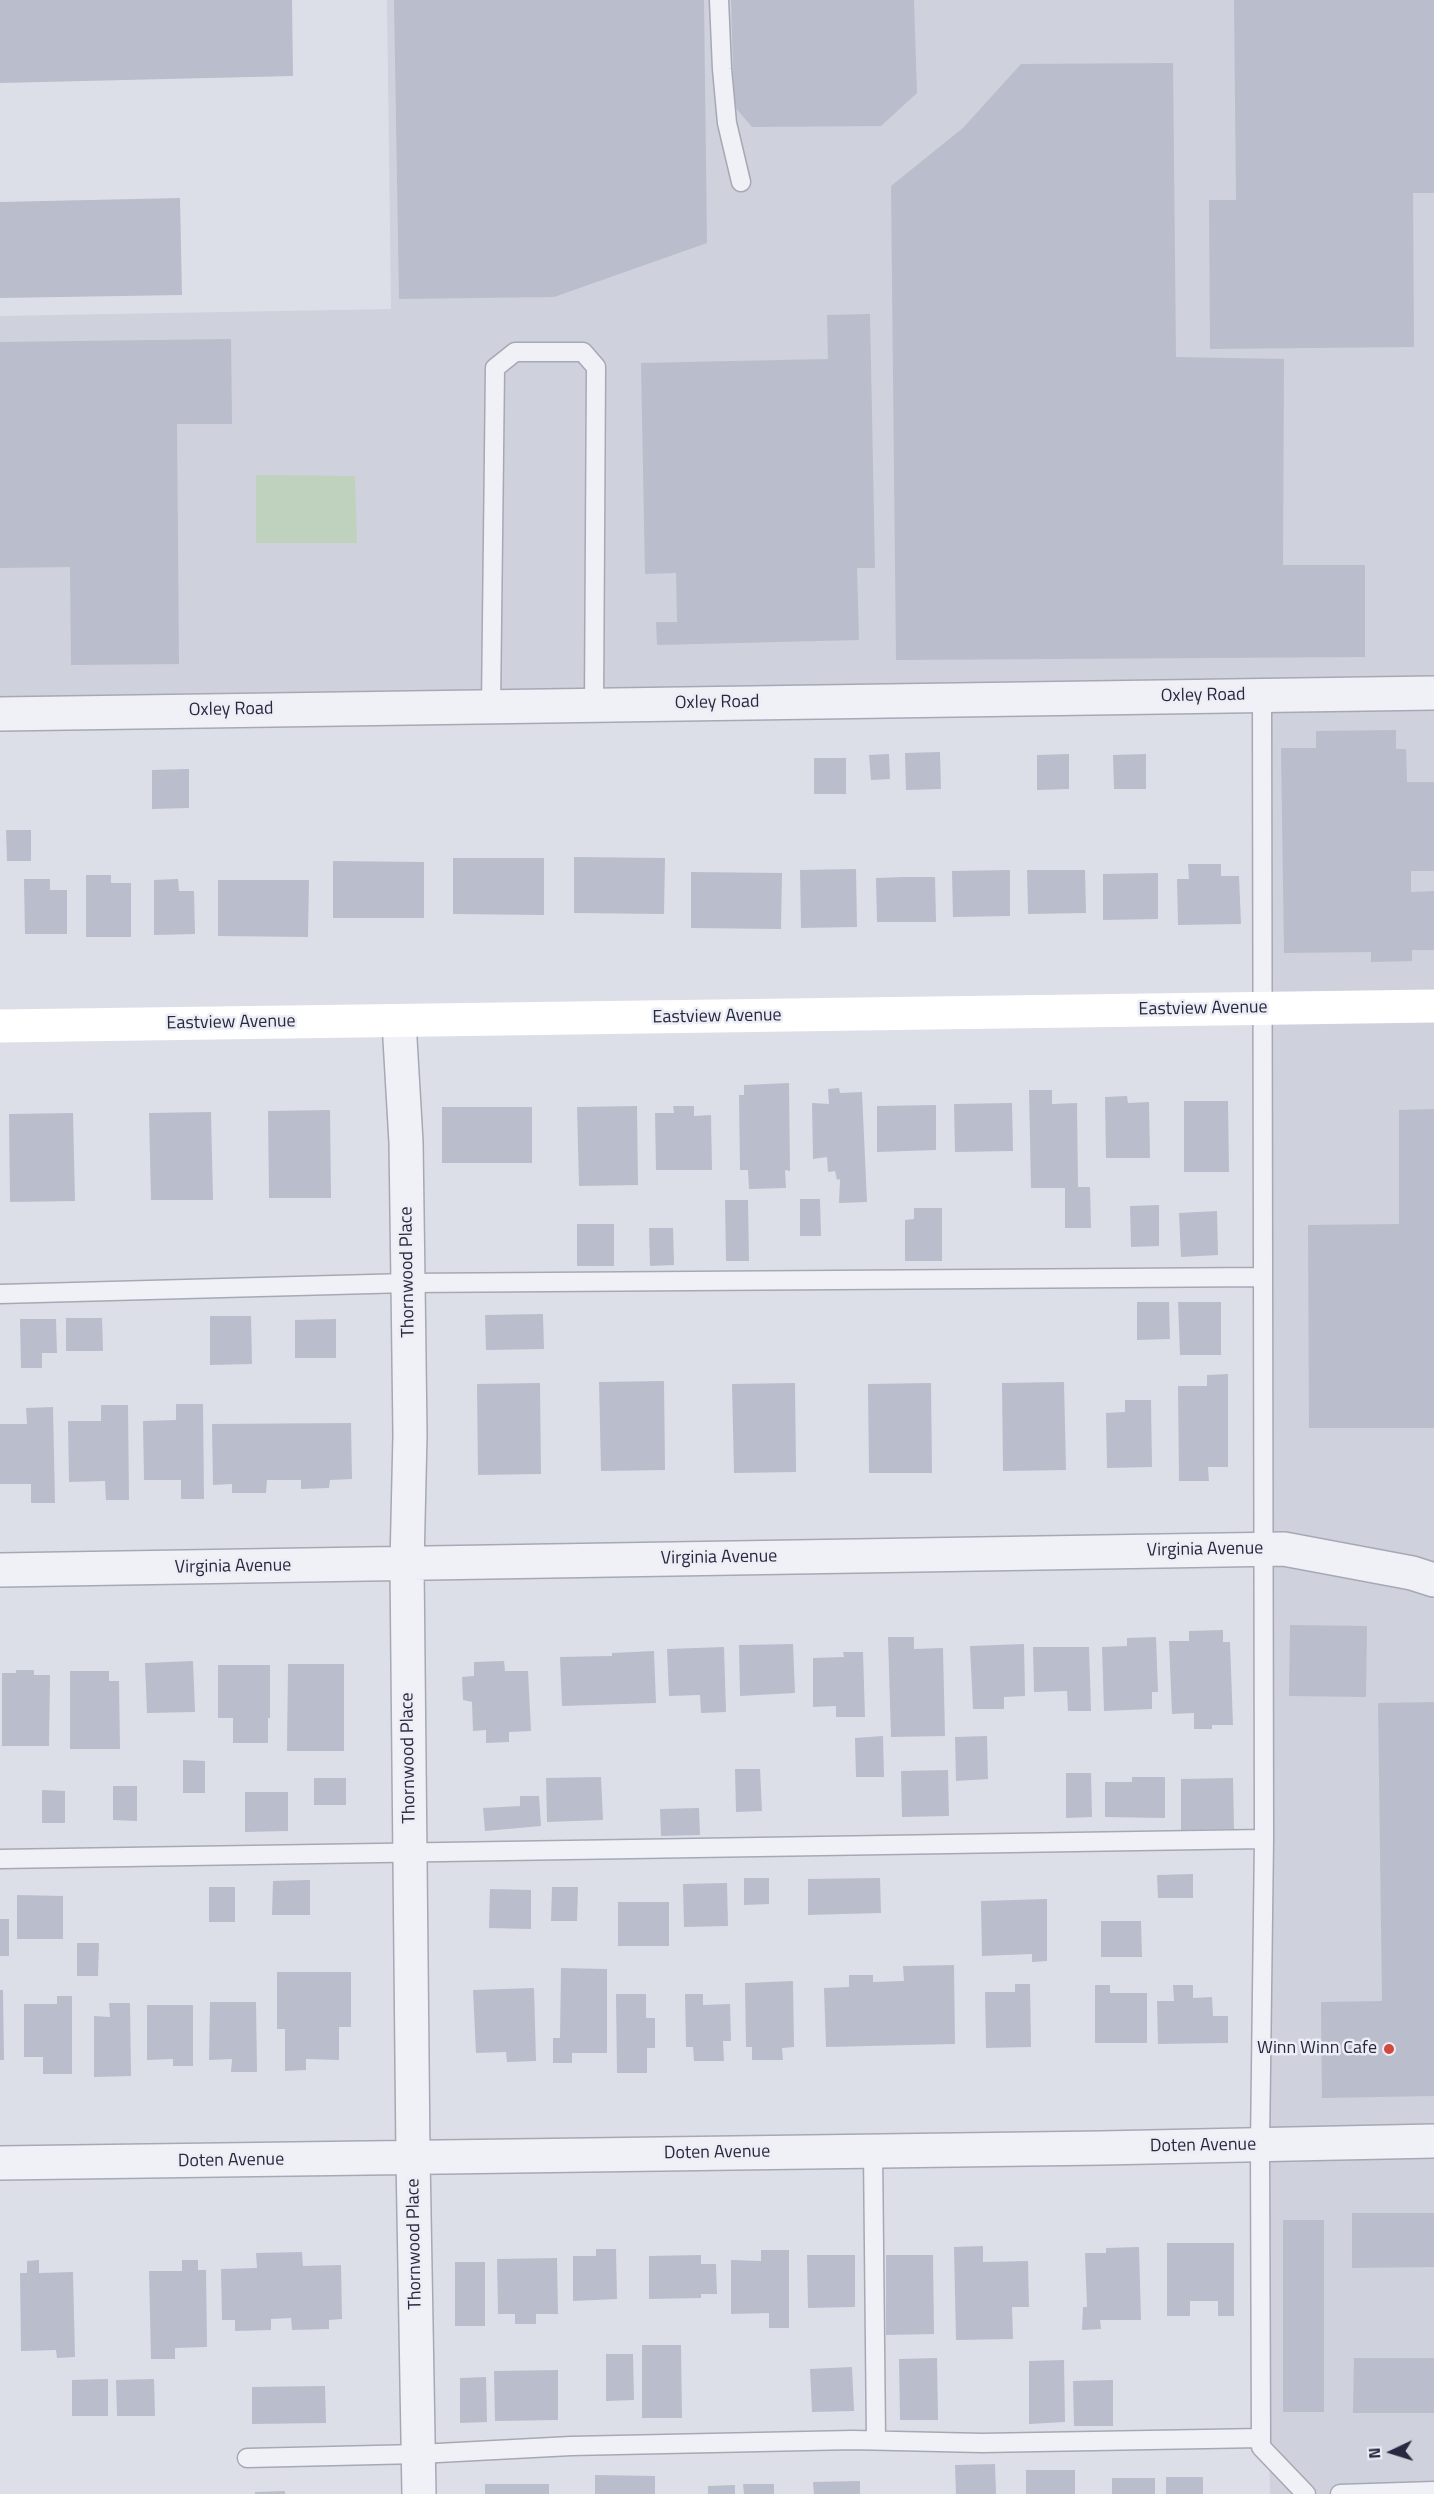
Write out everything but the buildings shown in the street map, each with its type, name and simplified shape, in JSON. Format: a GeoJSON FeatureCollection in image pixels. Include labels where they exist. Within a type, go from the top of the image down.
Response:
{"type":"FeatureCollection","features":[{"type":"Feature","properties":{"kind":"street","name":"Oxley Road"},"geometry":{"type":"LineString","coordinates":[[0,714],[1434,693]]}},
{"type":"Feature","properties":{"kind":"street","name":"Eastview Avenue"},"geometry":{"type":"LineString","coordinates":[[0,1026],[1434,1006]]}},
{"type":"Feature","properties":{"kind":"street","name":"Thornwood Place"},"geometry":{"type":"LineString","coordinates":[[399,1022],[406,1142],[408,1283],[410,1435],[407,1564],[419,2494]]}},
{"type":"Feature","properties":{"kind":"street","name":"Virginia Avenue"},"geometry":{"type":"LineString","coordinates":[[0,1570],[1284,1549],[1412,1573],[1434,1580]]}},
{"type":"Feature","properties":{"kind":"street","name":"Doten Avenue"},"geometry":{"type":"LineString","coordinates":[[0,2163],[257,2161],[1434,2141]]}},
{"type":"Feature","properties":{"kind":"lane"},"geometry":{"type":"LineString","coordinates":[[719,0],[727,123],[741,182]]}},
{"type":"Feature","properties":{"kind":"lane"},"geometry":{"type":"LineString","coordinates":[[491,707],[495,368],[515,352],[583,352],[596,367],[594,705]]}},
{"type":"Feature","properties":{"kind":"lane"},"geometry":{"type":"LineString","coordinates":[[1262,695],[1264,1839],[1260,2145],[1261,2447],[1306,2494]]}},
{"type":"Feature","properties":{"kind":"lane"},"geometry":{"type":"LineString","coordinates":[[0,1294],[408,1283],[1262,1276]]}},
{"type":"Feature","properties":{"kind":"lane"},"geometry":{"type":"LineString","coordinates":[[0,1859],[1264,1839]]}},
{"type":"Feature","properties":{"kind":"lane"},"geometry":{"type":"LineString","coordinates":[[873,2151],[876,2440]]}},
{"type":"Feature","properties":{"kind":"lane"},"geometry":{"type":"LineString","coordinates":[[247,2458],[418,2454],[571,2446],[876,2440],[982,2443],[1261,2438]]}},
{"type":"Feature","properties":{"kind":"lane"},"geometry":{"type":"LineString","coordinates":[[1341,2494],[1434,2492]]}},
{"type":"Feature","properties":{"kind":"shaded area"},"geometry":{"type":"Polygon","coordinates":[[[387,0],[1434,0],[1434,2494],[1270,2494],[1258,1877],[1259,692],[0,714],[0,316],[391,309],[387,0]]]}},
{"type":"Feature","properties":{"kind":"green space"},"geometry":{"type":"Polygon","coordinates":[[[256,475],[355,476],[357,543],[256,543],[256,475]]]}},
{"type":"Feature","properties":{"kind":"place","name":"Winn Winn Cafe"},"geometry":{"type":"Point","coordinates":[1389,2049]}}]}
